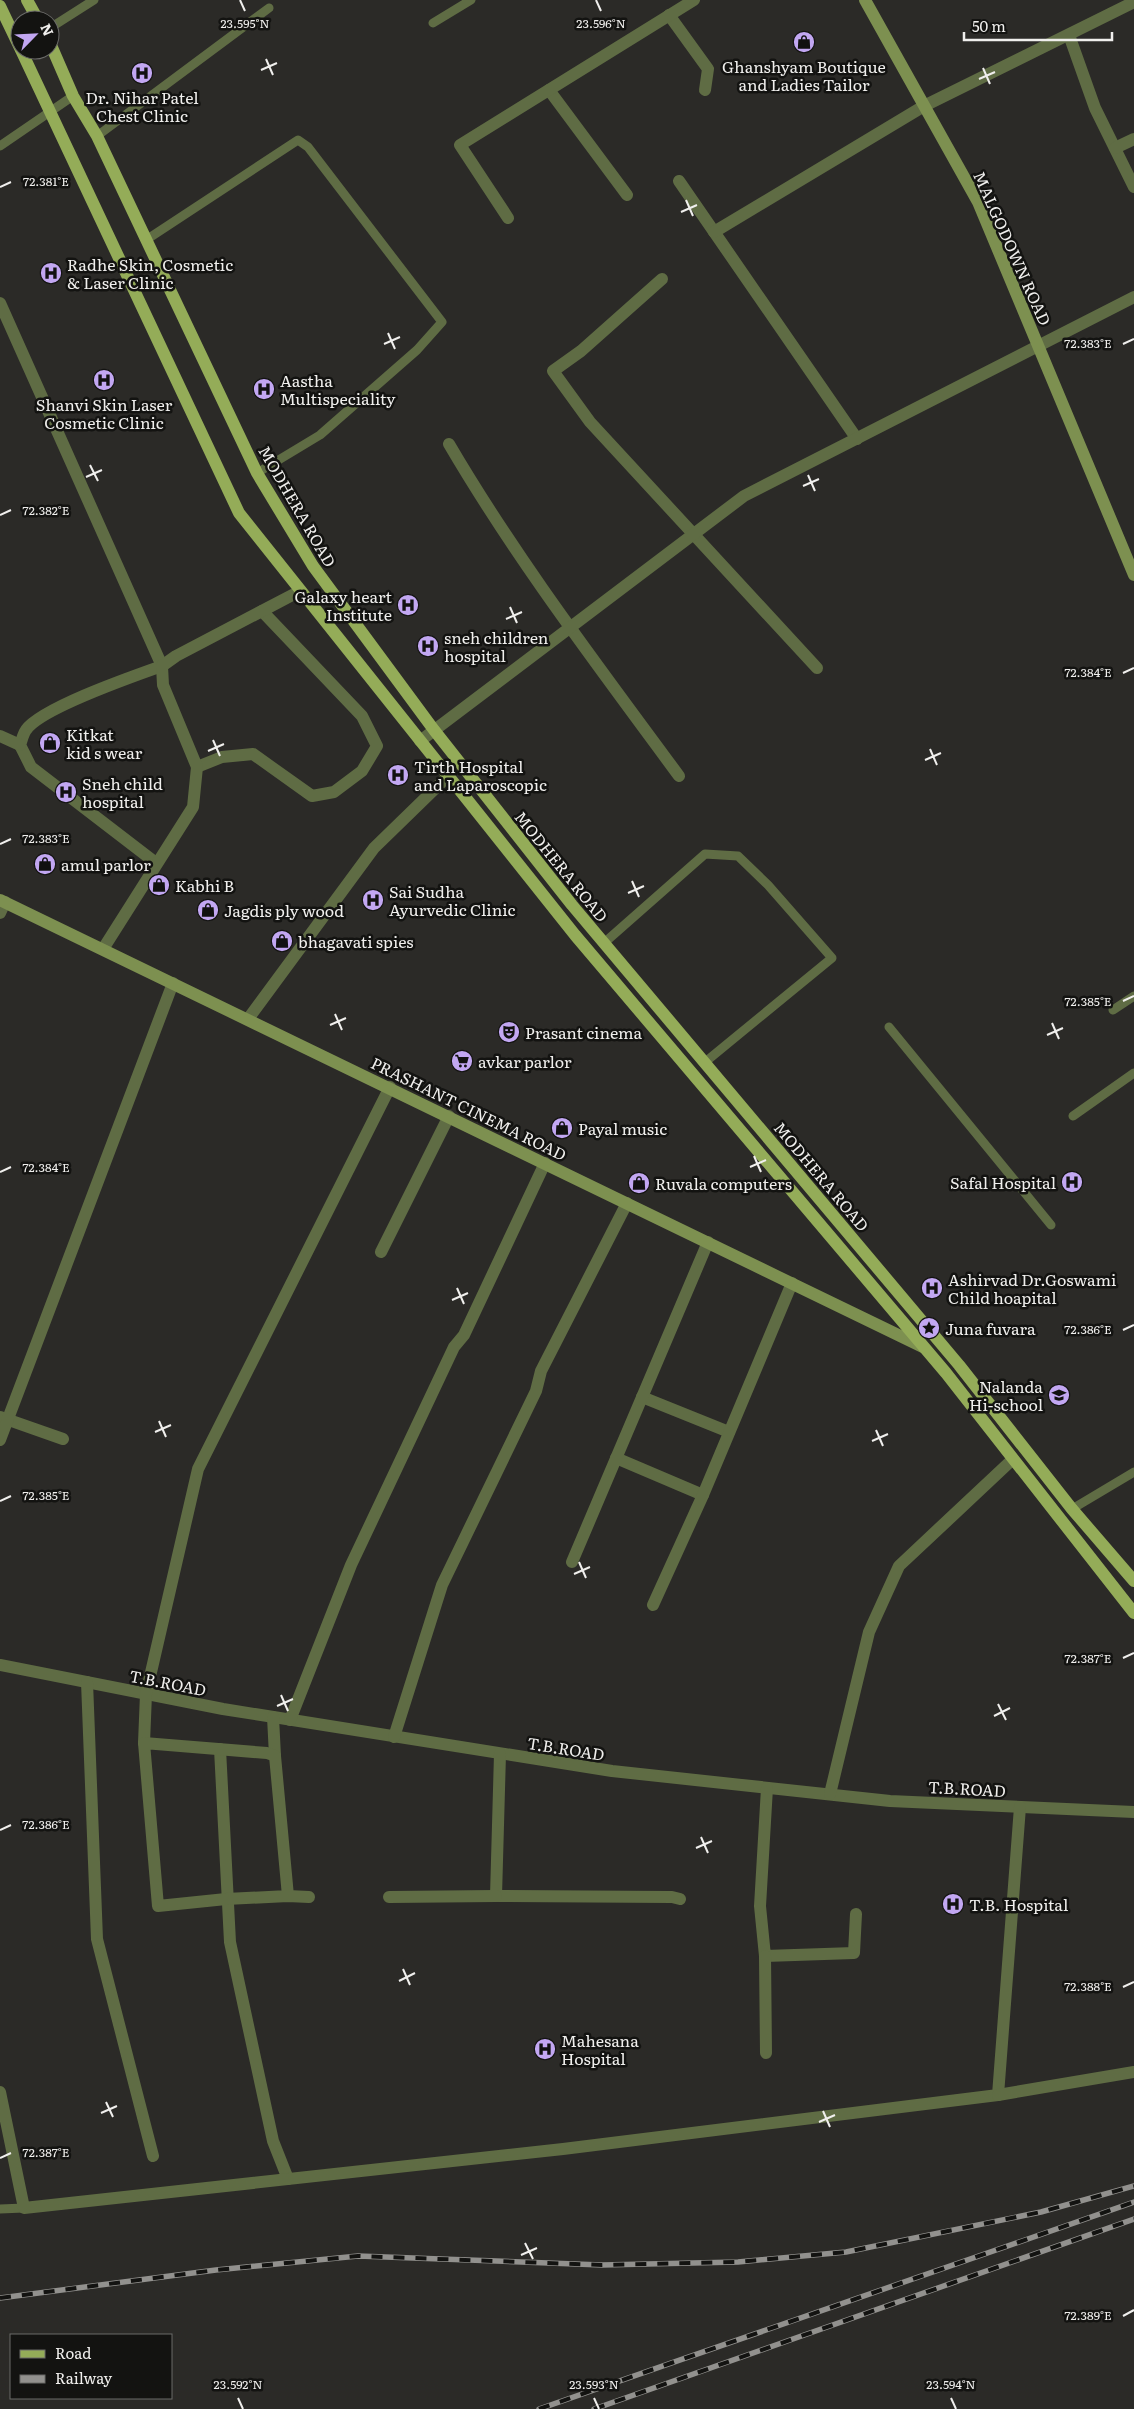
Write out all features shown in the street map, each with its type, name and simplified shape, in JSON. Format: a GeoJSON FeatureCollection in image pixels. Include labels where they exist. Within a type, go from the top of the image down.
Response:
{"type":"FeatureCollection","features":[{"type":"Feature","properties":{"kind":"main road"},"geometry":{"type":"LineString","coordinates":[[0,6],[10,28]]}},
{"type":"Feature","properties":{"kind":"main road"},"geometry":{"type":"LineString","coordinates":[[25,60],[239,513],[574,935],[923,1347],[1134,1614]]}},
{"type":"Feature","properties":{"kind":"main road","name":"MODHERA ROAD"},"geometry":{"type":"LineString","coordinates":[[57,60],[73,96],[97,136],[257,473],[313,566],[434,730],[604,943],[959,1365],[1072,1509],[1134,1581]]}},
{"type":"Feature","properties":{"kind":"street"},"geometry":{"type":"LineString","coordinates":[[508,218],[460,146],[694,0]]}},
{"type":"Feature","properties":{"kind":"street","name":"MALGODOWN ROAD"},"geometry":{"type":"LineString","coordinates":[[865,0],[978,202],[1134,575]]}},
{"type":"Feature","properties":{"kind":"street"},"geometry":{"type":"LineString","coordinates":[[714,232],[924,106],[1134,2]]}},
{"type":"Feature","properties":{"kind":"street"},"geometry":{"type":"LineString","coordinates":[[669,15],[708,69],[705,90]]}},
{"type":"Feature","properties":{"kind":"street"},"geometry":{"type":"LineString","coordinates":[[1069,35],[1096,108],[1134,187]]}},
{"type":"Feature","properties":{"kind":"street"},"geometry":{"type":"LineString","coordinates":[[549,90],[627,196]]}},
{"type":"Feature","properties":{"kind":"street"},"geometry":{"type":"LineString","coordinates":[[1115,148],[1134,139]]}},
{"type":"Feature","properties":{"kind":"street"},"geometry":{"type":"LineString","coordinates":[[680,181],[857,439]]}},
{"type":"Feature","properties":{"kind":"street"},"geometry":{"type":"LineString","coordinates":[[662,279],[580,351],[553,372],[590,422],[817,668]]}},
{"type":"Feature","properties":{"kind":"street"},"geometry":{"type":"LineString","coordinates":[[420,741],[744,496],[1134,298]]}},
{"type":"Feature","properties":{"kind":"street"},"geometry":{"type":"LineString","coordinates":[[0,303],[162,666],[162,685],[198,767],[193,807],[103,949]]}},
{"type":"Feature","properties":{"kind":"street"},"geometry":{"type":"LineString","coordinates":[[449,444],[481,498],[570,628],[679,776]]}},
{"type":"Feature","properties":{"kind":"street"},"geometry":{"type":"LineString","coordinates":[[20,744],[26,730],[39,719],[92,692],[162,666],[300,591]]}},
{"type":"Feature","properties":{"kind":"street"},"geometry":{"type":"LineString","coordinates":[[198,767],[222,756],[253,754],[312,796],[334,792],[362,771],[377,746],[362,716],[262,611]]}},
{"type":"Feature","properties":{"kind":"street"},"geometry":{"type":"LineString","coordinates":[[0,736],[20,744],[31,767],[156,863]]}},
{"type":"Feature","properties":{"kind":"street"},"geometry":{"type":"LineString","coordinates":[[248,1019],[374,848],[448,776]]}},
{"type":"Feature","properties":{"kind":"street","name":"PRASHANT CINEMA ROAD"},"geometry":{"type":"LineString","coordinates":[[2,905],[103,949],[923,1347]]}},
{"type":"Feature","properties":{"kind":"street"},"geometry":{"type":"LineString","coordinates":[[0,1440],[4,1418],[173,983]]}},
{"type":"Feature","properties":{"kind":"street"},"geometry":{"type":"LineString","coordinates":[[309,1897],[288,1896],[226,1899],[158,1906],[144,1743],[146,1694],[198,1469],[390,1087]]}},
{"type":"Feature","properties":{"kind":"street"},"geometry":{"type":"LineString","coordinates":[[382,1252],[449,1116]]}},
{"type":"Feature","properties":{"kind":"street"},"geometry":{"type":"LineString","coordinates":[[290,1720],[351,1565],[454,1347],[464,1335],[545,1163]]}},
{"type":"Feature","properties":{"kind":"street"},"geometry":{"type":"LineString","coordinates":[[394,1737],[442,1585],[536,1391],[541,1371],[627,1202]]}},
{"type":"Feature","properties":{"kind":"street"},"geometry":{"type":"LineString","coordinates":[[572,1562],[708,1242]]}},
{"type":"Feature","properties":{"kind":"street"},"geometry":{"type":"LineString","coordinates":[[653,1605],[703,1495],[792,1283]]}},
{"type":"Feature","properties":{"kind":"street"},"geometry":{"type":"LineString","coordinates":[[642,1397],[729,1432]]}},
{"type":"Feature","properties":{"kind":"street"},"geometry":{"type":"LineString","coordinates":[[4,1418],[63,1439]]}},
{"type":"Feature","properties":{"kind":"street"},"geometry":{"type":"LineString","coordinates":[[616,1458],[703,1495]]}},
{"type":"Feature","properties":{"kind":"street"},"geometry":{"type":"LineString","coordinates":[[830,1794],[868,1632],[899,1566],[1013,1459]]}},
{"type":"Feature","properties":{"kind":"street","name":"T.B.ROAD"},"geometry":{"type":"LineString","coordinates":[[0,1665],[290,1720],[612,1771],[890,1801],[1134,1812]]}},
{"type":"Feature","properties":{"kind":"street"},"geometry":{"type":"LineString","coordinates":[[87,1682],[96,1939],[153,2156]]}},
{"type":"Feature","properties":{"kind":"street"},"geometry":{"type":"LineString","coordinates":[[273,1717],[288,1896]]}},
{"type":"Feature","properties":{"kind":"street"},"geometry":{"type":"LineString","coordinates":[[144,1743],[267,1753],[275,1756]]}},
{"type":"Feature","properties":{"kind":"street"},"geometry":{"type":"LineString","coordinates":[[220,1749],[226,1899],[230,1942],[271,2132],[288,2179]]}},
{"type":"Feature","properties":{"kind":"street"},"geometry":{"type":"LineString","coordinates":[[496,1896],[500,1754]]}},
{"type":"Feature","properties":{"kind":"street"},"geometry":{"type":"LineString","coordinates":[[766,2053],[765,1956],[760,1906],[767,1788]]}},
{"type":"Feature","properties":{"kind":"street"},"geometry":{"type":"LineString","coordinates":[[998,2094],[1020,1807]]}},
{"type":"Feature","properties":{"kind":"street"},"geometry":{"type":"LineString","coordinates":[[389,1898],[496,1896],[672,1897],[680,1899]]}},
{"type":"Feature","properties":{"kind":"street"},"geometry":{"type":"LineString","coordinates":[[765,1956],[854,1953],[856,1914]]}},
{"type":"Feature","properties":{"kind":"street"},"geometry":{"type":"LineString","coordinates":[[0,2092],[24,2208],[563,2149],[998,2094],[1134,2072]]}},
{"type":"Feature","properties":{"kind":"lane"},"geometry":{"type":"LineString","coordinates":[[60,22],[94,0]]}},
{"type":"Feature","properties":{"kind":"lane"},"geometry":{"type":"LineString","coordinates":[[432,23],[471,0]]}},
{"type":"Feature","properties":{"kind":"lane"},"geometry":{"type":"LineString","coordinates":[[97,136],[270,8]]}},
{"type":"Feature","properties":{"kind":"lane"},"geometry":{"type":"LineString","coordinates":[[0,146],[73,96]]}},
{"type":"Feature","properties":{"kind":"lane"},"geometry":{"type":"LineString","coordinates":[[146,240],[298,140],[308,147],[442,322],[417,350],[320,435],[257,473]]}},
{"type":"Feature","properties":{"kind":"lane"},"geometry":{"type":"LineString","coordinates":[[604,943],[706,854],[738,856],[768,885],[832,958],[704,1063]]}},
{"type":"Feature","properties":{"kind":"lane"},"geometry":{"type":"LineString","coordinates":[[1114,1010],[1134,996]]}},
{"type":"Feature","properties":{"kind":"lane"},"geometry":{"type":"LineString","coordinates":[[889,1027],[1051,1225]]}},
{"type":"Feature","properties":{"kind":"lane"},"geometry":{"type":"LineString","coordinates":[[1073,1116],[1134,1072]]}},
{"type":"Feature","properties":{"kind":"lane"},"geometry":{"type":"LineString","coordinates":[[1072,1509],[1134,1472]]}},
{"type":"Feature","properties":{"kind":"lane"},"geometry":{"type":"LineString","coordinates":[[0,2209],[24,2208]]}},
{"type":"Feature","properties":{"kind":"railway"},"geometry":{"type":"LineString","coordinates":[[0,2298],[216,2270],[358,2256],[602,2265],[738,2262],[846,2252],[1041,2212],[1134,2186]]}},
{"type":"Feature","properties":{"kind":"railway"},"geometry":{"type":"LineString","coordinates":[[539,2409],[1134,2202]]}},
{"type":"Feature","properties":{"kind":"railway"},"geometry":{"type":"LineString","coordinates":[[594,2409],[1134,2219]]}},
{"type":"Feature","properties":{"kind":"place","name":"Ghanshyam Boutique and Ladies Tailor"},"geometry":{"type":"Point","coordinates":[804,42]}},
{"type":"Feature","properties":{"kind":"place","name":"Dr. Nihar Patel Chest Clinic"},"geometry":{"type":"Point","coordinates":[142,73]}},
{"type":"Feature","properties":{"kind":"place","name":"Radhe Skin, Cosmetic & Laser Clinic"},"geometry":{"type":"Point","coordinates":[51,273]}},
{"type":"Feature","properties":{"kind":"place","name":"Shanvi Skin Laser Cosmetic Clinic"},"geometry":{"type":"Point","coordinates":[104,380]}},
{"type":"Feature","properties":{"kind":"place","name":"Aastha Multispeciality"},"geometry":{"type":"Point","coordinates":[264,389]}},
{"type":"Feature","properties":{"kind":"place","name":"Galaxy heart Institute"},"geometry":{"type":"Point","coordinates":[408,605]}},
{"type":"Feature","properties":{"kind":"place","name":"sneh children hospital"},"geometry":{"type":"Point","coordinates":[428,646]}},
{"type":"Feature","properties":{"kind":"place","name":"Kitkat kid s wear"},"geometry":{"type":"Point","coordinates":[50,743]}},
{"type":"Feature","properties":{"kind":"place","name":"Tirth Hospital and Laparoscopic"},"geometry":{"type":"Point","coordinates":[398,775]}},
{"type":"Feature","properties":{"kind":"place","name":"Sneh child hospital"},"geometry":{"type":"Point","coordinates":[66,792]}},
{"type":"Feature","properties":{"kind":"place","name":"amul parlor"},"geometry":{"type":"Point","coordinates":[45,864]}},
{"type":"Feature","properties":{"kind":"place","name":"Kabhi B"},"geometry":{"type":"Point","coordinates":[159,885]}},
{"type":"Feature","properties":{"kind":"place","name":"Sai Sudha Ayurvedic Clinic"},"geometry":{"type":"Point","coordinates":[373,900]}},
{"type":"Feature","properties":{"kind":"place","name":"Jagdis ply wood"},"geometry":{"type":"Point","coordinates":[208,910]}},
{"type":"Feature","properties":{"kind":"place","name":"bhagavati spies"},"geometry":{"type":"Point","coordinates":[282,941]}},
{"type":"Feature","properties":{"kind":"place","name":"Prasant cinema"},"geometry":{"type":"Point","coordinates":[509,1032]}},
{"type":"Feature","properties":{"kind":"place","name":"avkar parlor"},"geometry":{"type":"Point","coordinates":[462,1061]}},
{"type":"Feature","properties":{"kind":"place","name":"Payal music"},"geometry":{"type":"Point","coordinates":[562,1128]}},
{"type":"Feature","properties":{"kind":"place","name":"Safal Hospital"},"geometry":{"type":"Point","coordinates":[1072,1182]}},
{"type":"Feature","properties":{"kind":"place","name":"Ruvala computers"},"geometry":{"type":"Point","coordinates":[639,1183]}},
{"type":"Feature","properties":{"kind":"place","name":"Ashirvad Dr.Goswami Child hoapital"},"geometry":{"type":"Point","coordinates":[932,1288]}},
{"type":"Feature","properties":{"kind":"place","name":"Juna fuvara"},"geometry":{"type":"Point","coordinates":[929,1328]}},
{"type":"Feature","properties":{"kind":"place","name":"Nalanda Hi-school"},"geometry":{"type":"Point","coordinates":[1059,1395]}},
{"type":"Feature","properties":{"kind":"place","name":"T.B. Hospital"},"geometry":{"type":"Point","coordinates":[953,1904]}},
{"type":"Feature","properties":{"kind":"place","name":"Mahesana Hospital"},"geometry":{"type":"Point","coordinates":[545,2049]}}]}
